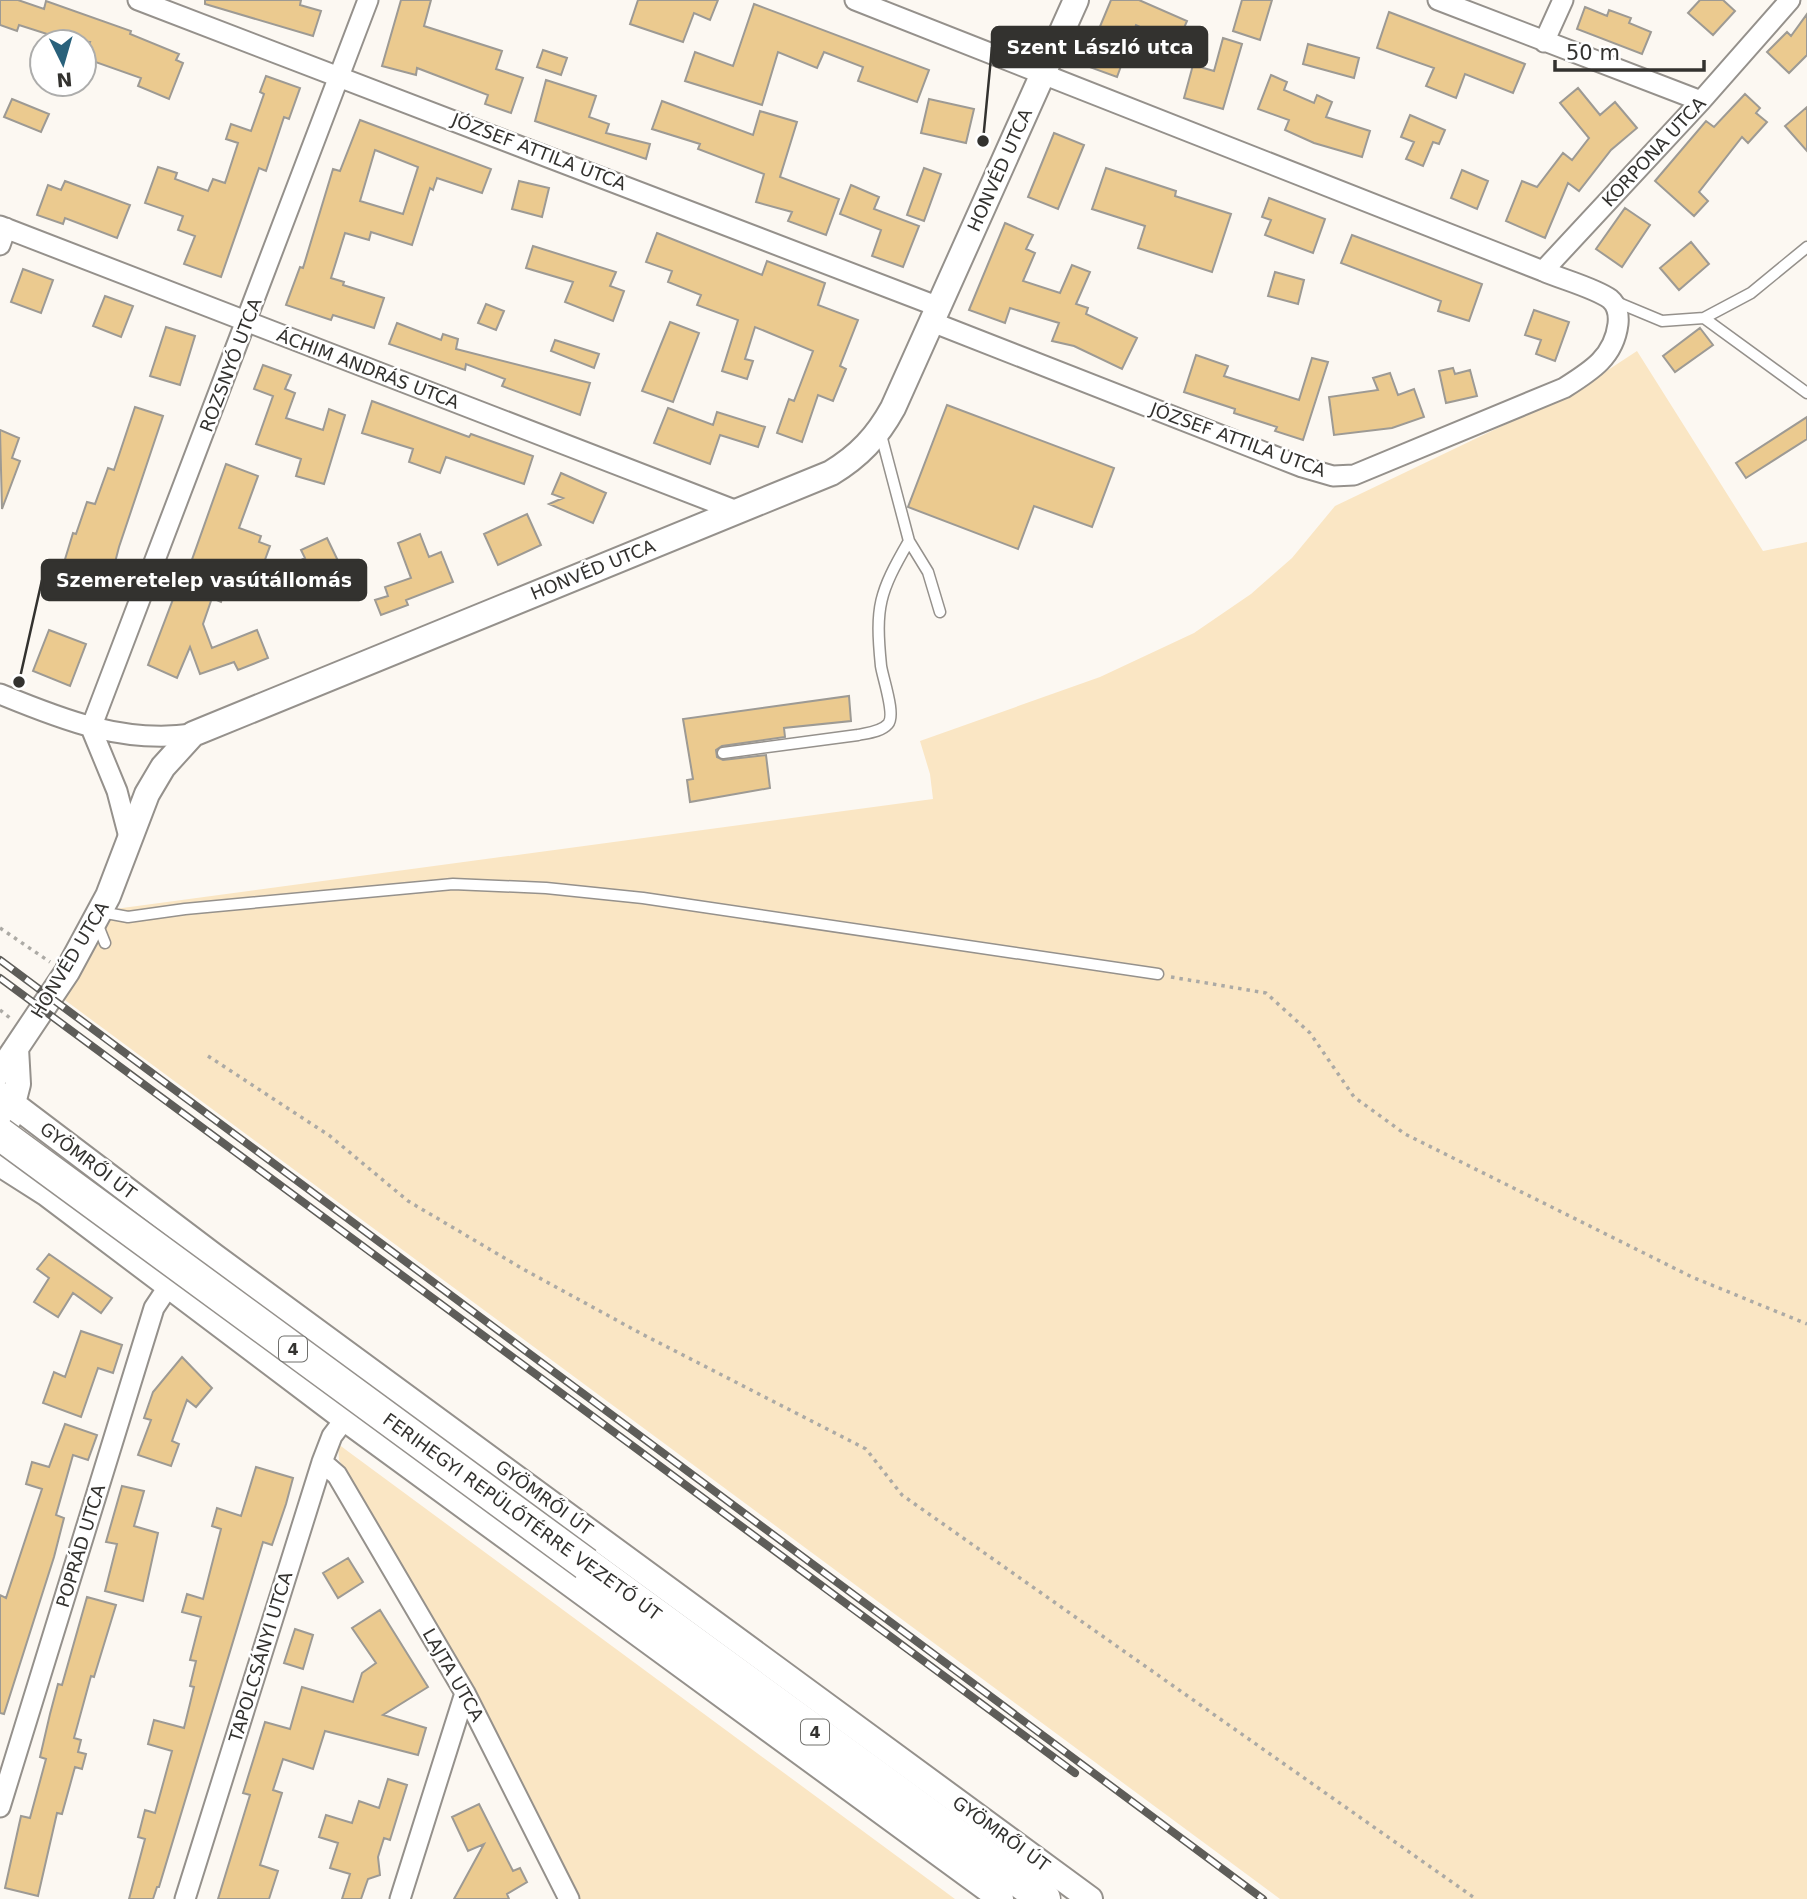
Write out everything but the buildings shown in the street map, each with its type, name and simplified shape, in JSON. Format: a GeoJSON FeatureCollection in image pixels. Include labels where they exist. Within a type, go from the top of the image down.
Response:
{"type":"FeatureCollection","features":[{"type":"Feature","properties":{"kind":"main road","name":"FERIHEGYI REPÜLŐTÉRRE VEZETŐ ÚT"},"geometry":{"type":"LineString","coordinates":[[0,1133],[1044,1899]]}},
{"type":"Feature","properties":{"kind":"street","name":"JÓZSEF ATTILA UTCA"},"geometry":{"type":"LineString","coordinates":[[138,0],[339,75],[935,314],[1302,467],[1333,476],[1354,475],[1564,388],[1594,369],[1610,352],[1617,335],[1619,314],[1610,299]]}},
{"type":"Feature","properties":{"kind":"street","name":"ROZSNYÓ UTCA"},"geometry":{"type":"LineString","coordinates":[[91,728],[248,323],[368,0]]}},
{"type":"Feature","properties":{"kind":"street"},"geometry":{"type":"LineString","coordinates":[[855,0],[1610,299]]}},
{"type":"Feature","properties":{"kind":"street","name":"HONVÉD UTCA"},"geometry":{"type":"LineString","coordinates":[[0,1142],[10,1073],[8,1052],[67,972],[98,915],[147,794],[163,767],[193,734],[831,473],[856,457],[880,431],[1076,0]]}},
{"type":"Feature","properties":{"kind":"street"},"geometry":{"type":"LineString","coordinates":[[1438,0],[1701,102]]}},
{"type":"Feature","properties":{"kind":"street"},"geometry":{"type":"LineString","coordinates":[[1544,42],[1563,0]]}},
{"type":"Feature","properties":{"kind":"street","name":"KORPONA UTCA"},"geometry":{"type":"LineString","coordinates":[[1543,271],[1701,102],[1790,0]]}},
{"type":"Feature","properties":{"kind":"street","name":"ÁCHIM ANDRÁS UTCA"},"geometry":{"type":"LineString","coordinates":[[2,233],[248,323],[737,510]]}},
{"type":"Feature","properties":{"kind":"street"},"geometry":{"type":"LineString","coordinates":[[2,695],[91,728],[163,738],[193,734]]}},
{"type":"Feature","properties":{"kind":"street"},"geometry":{"type":"LineString","coordinates":[[91,728],[117,791],[129,837]]}},
{"type":"Feature","properties":{"kind":"street"},"geometry":{"type":"LineString","coordinates":[[10,1073],[69,1146]]}},
{"type":"Feature","properties":{"kind":"street","name":"GYÖMRŐI ÚT"},"geometry":{"type":"LineString","coordinates":[[7,1100],[1090,1899]]}},
{"type":"Feature","properties":{"kind":"street"},"geometry":{"type":"LineString","coordinates":[[0,1164],[47,1194],[345,1419],[1001,1899]]}},
{"type":"Feature","properties":{"kind":"street","name":"POPRÁD UTCA"},"geometry":{"type":"LineString","coordinates":[[0,1807],[154,1308],[168,1287]]}},
{"type":"Feature","properties":{"kind":"street","name":"TAPOLCSÁNYI UTCA"},"geometry":{"type":"LineString","coordinates":[[185,1899],[321,1462],[332,1436],[345,1419]]}},
{"type":"Feature","properties":{"kind":"street","name":"LAJTA UTCA"},"geometry":{"type":"LineString","coordinates":[[321,1462],[337,1475],[465,1692],[569,1899]]}},
{"type":"Feature","properties":{"kind":"street"},"geometry":{"type":"LineString","coordinates":[[400,1899],[465,1692]]}},
{"type":"Feature","properties":{"kind":"lane"},"geometry":{"type":"LineString","coordinates":[[1610,299],[1662,321],[1704,318],[1751,293],[1807,247]]}},
{"type":"Feature","properties":{"kind":"lane"},"geometry":{"type":"LineString","coordinates":[[1704,318],[1807,393]]}},
{"type":"Feature","properties":{"kind":"lane"},"geometry":{"type":"LineString","coordinates":[[880,431],[909,541],[928,572],[940,612]]}},
{"type":"Feature","properties":{"kind":"lane"},"geometry":{"type":"LineString","coordinates":[[723,752],[858,735],[875,732],[888,725],[892,715],[882,675],[878,612],[887,580],[909,541]]}},
{"type":"Feature","properties":{"kind":"lane"},"geometry":{"type":"LineString","coordinates":[[104,943],[98,915],[128,917],[308,896],[453,884],[546,888],[643,898],[1158,974]]}},
{"type":"Feature","properties":{"kind":"path"},"geometry":{"type":"LineString","coordinates":[[0,928],[55,965]]}},
{"type":"Feature","properties":{"kind":"path"},"geometry":{"type":"LineString","coordinates":[[1158,974],[1266,993],[1310,1033],[1354,1097],[1405,1134],[1692,1277],[1807,1324]]}},
{"type":"Feature","properties":{"kind":"path"},"geometry":{"type":"LineString","coordinates":[[0,1010],[12,1019]]}},
{"type":"Feature","properties":{"kind":"path"},"geometry":{"type":"LineString","coordinates":[[208,1056],[330,1136],[408,1201],[616,1320],[866,1449],[902,1495],[1476,1899]]}},
{"type":"Feature","properties":{"kind":"shaded area"},"geometry":{"type":"Polygon","coordinates":[[[1637,351],[1763,551],[1807,542],[1807,1899],[1280,1899],[54,992],[100,911],[933,799],[930,774],[920,741],[1100,677],[1194,633],[1251,594],[1292,558],[1335,506],[1579,389],[1637,351]]]}},
{"type":"Feature","properties":{"kind":"shaded area"},"geometry":{"type":"Polygon","coordinates":[[[338,1444],[955,1899],[578,1899],[493,1726],[339,1460],[338,1444]]]}},
{"type":"Feature","properties":{"kind":"railway"},"geometry":{"type":"LineString","coordinates":[[0,960],[1263,1899]]}},
{"type":"Feature","properties":{"kind":"railway"},"geometry":{"type":"LineString","coordinates":[[0,978],[1075,1773]]}},
{"type":"Feature","properties":{"kind":"place","name":"Szent László utca"},"geometry":{"type":"Point","coordinates":[983,141]}},
{"type":"Feature","properties":{"kind":"place","name":"Szemeretelep vasútállomás"},"geometry":{"type":"Point","coordinates":[19,682]}}]}
